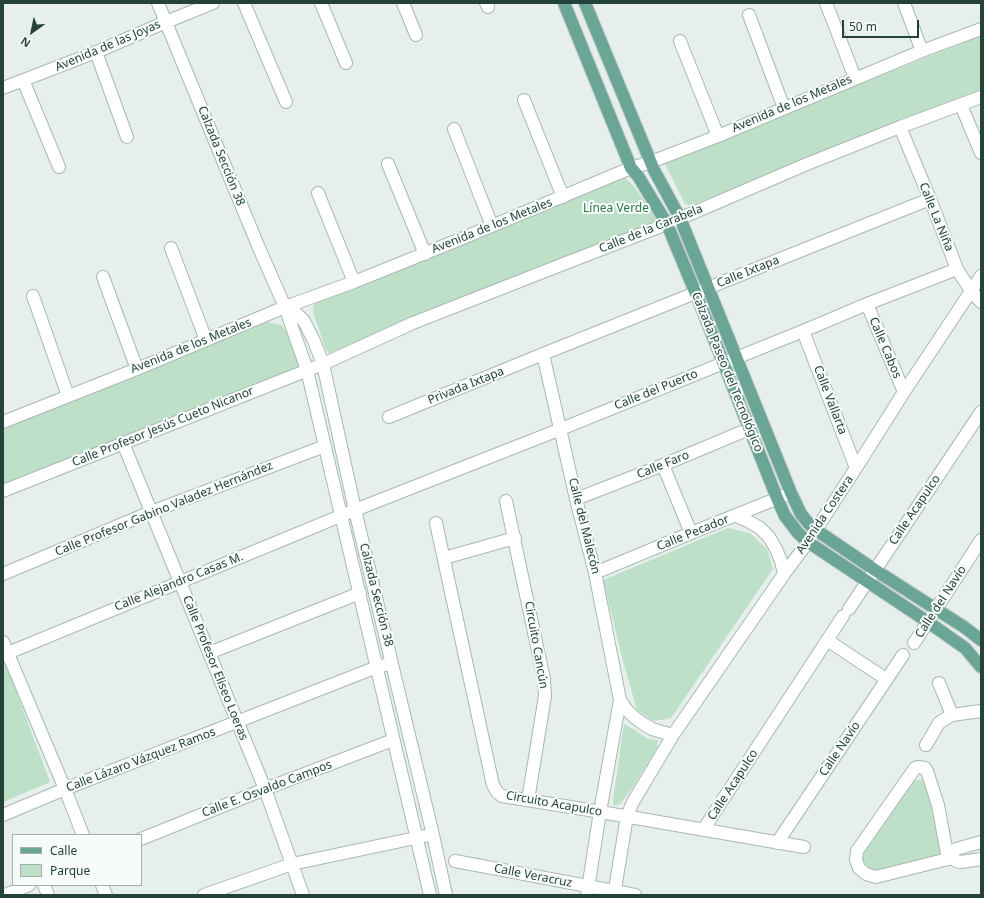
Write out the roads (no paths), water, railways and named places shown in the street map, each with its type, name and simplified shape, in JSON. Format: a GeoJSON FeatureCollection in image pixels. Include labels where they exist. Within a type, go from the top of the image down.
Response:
{"type":"FeatureCollection","features":[{"type":"Feature","properties":{"kind":"main road","name":"Calzada Paseo del Tecnológico"},"geometry":{"type":"LineString","coordinates":[[564,3],[632,168],[666,224],[696,294],[785,516],[798,533],[808,542],[965,648],[981,667]]}},
{"type":"Feature","properties":{"kind":"main road","name":"Calzada Paseo del Tecnológico"},"geometry":{"type":"LineString","coordinates":[[585,3],[654,170],[680,218],[791,493],[801,514],[816,530],[964,627],[981,640]]}},
{"type":"Feature","properties":{"kind":"main road"},"geometry":{"type":"LineString","coordinates":[[573,24],[591,17]]}},
{"type":"Feature","properties":{"kind":"street","name":"Calzada Sección 38"},"geometry":{"type":"LineString","coordinates":[[158,3],[285,308],[307,370],[430,895]]}},
{"type":"Feature","properties":{"kind":"street","name":"Avenida de las Joyas"},"geometry":{"type":"LineString","coordinates":[[3,88],[96,52],[213,3]]}},
{"type":"Feature","properties":{"kind":"street"},"geometry":{"type":"LineString","coordinates":[[244,3],[286,102]]}},
{"type":"Feature","properties":{"kind":"street"},"geometry":{"type":"LineString","coordinates":[[321,3],[346,63]]}},
{"type":"Feature","properties":{"kind":"street"},"geometry":{"type":"LineString","coordinates":[[403,3],[416,35]]}},
{"type":"Feature","properties":{"kind":"street"},"geometry":{"type":"LineString","coordinates":[[826,3],[855,78]]}},
{"type":"Feature","properties":{"kind":"street"},"geometry":{"type":"LineString","coordinates":[[904,3],[922,51]]}},
{"type":"Feature","properties":{"kind":"street"},"geometry":{"type":"LineString","coordinates":[[749,15],[784,108]]}},
{"type":"Feature","properties":{"kind":"street","name":"Avenida de los Metales"},"geometry":{"type":"LineString","coordinates":[[3,422],[285,308],[425,254],[632,168],[718,136],[922,51],[981,29]]}},
{"type":"Feature","properties":{"kind":"street"},"geometry":{"type":"LineString","coordinates":[[680,41],[718,136]]}},
{"type":"Feature","properties":{"kind":"street"},"geometry":{"type":"LineString","coordinates":[[96,52],[127,137]]}},
{"type":"Feature","properties":{"kind":"street"},"geometry":{"type":"LineString","coordinates":[[23,80],[59,167]]}},
{"type":"Feature","properties":{"kind":"street","name":"Calle de la Carabela"},"geometry":{"type":"LineString","coordinates":[[323,364],[413,323],[666,224],[807,164],[981,97]]}},
{"type":"Feature","properties":{"kind":"street"},"geometry":{"type":"LineString","coordinates":[[524,100],[563,197]]}},
{"type":"Feature","properties":{"kind":"street"},"geometry":{"type":"LineString","coordinates":[[961,105],[981,153]]}},
{"type":"Feature","properties":{"kind":"street","name":"Calle La Niña"},"geometry":{"type":"LineString","coordinates":[[900,127],[957,269],[971,291],[981,302]]}},
{"type":"Feature","properties":{"kind":"street"},"geometry":{"type":"LineString","coordinates":[[454,129],[492,226]]}},
{"type":"Feature","properties":{"kind":"street"},"geometry":{"type":"LineString","coordinates":[[388,164],[425,254]]}},
{"type":"Feature","properties":{"kind":"street"},"geometry":{"type":"LineString","coordinates":[[318,193],[354,282]]}},
{"type":"Feature","properties":{"kind":"street","name":"Calle Ixtapa"},"geometry":{"type":"LineString","coordinates":[[543,354],[930,200]]}},
{"type":"Feature","properties":{"kind":"street"},"geometry":{"type":"LineString","coordinates":[[171,248],[206,340]]}},
{"type":"Feature","properties":{"kind":"street","name":"Calle del Puerto"},"geometry":{"type":"LineString","coordinates":[[355,510],[561,429],[867,304],[957,269]]}},
{"type":"Feature","properties":{"kind":"street"},"geometry":{"type":"LineString","coordinates":[[971,291],[981,276]]}},
{"type":"Feature","properties":{"kind":"street"},"geometry":{"type":"LineString","coordinates":[[103,277],[137,368]]}},
{"type":"Feature","properties":{"kind":"street","name":"Avenida Costera"},"geometry":{"type":"LineString","coordinates":[[615,893],[627,816],[633,802],[673,735],[784,574],[808,542],[971,291]]}},
{"type":"Feature","properties":{"kind":"street"},"geometry":{"type":"LineString","coordinates":[[33,296],[68,396]]}},
{"type":"Feature","properties":{"kind":"street","name":"Calle Cabos"},"geometry":{"type":"LineString","coordinates":[[867,304],[904,392]]}},
{"type":"Feature","properties":{"kind":"street","name":"Calzada Sección 38"},"geometry":{"type":"LineString","coordinates":[[285,308],[296,314],[304,321],[323,364],[355,510],[446,895]]}},
{"type":"Feature","properties":{"kind":"street","name":"Calle Vallarta"},"geometry":{"type":"LineString","coordinates":[[804,331],[856,468]]}},
{"type":"Feature","properties":{"kind":"street","name":"Privada Ixtapa"},"geometry":{"type":"LineString","coordinates":[[389,417],[543,354]]}},
{"type":"Feature","properties":{"kind":"street","name":"Calle del Malecón"},"geometry":{"type":"LineString","coordinates":[[543,354],[576,499],[596,573],[620,700]]}},
{"type":"Feature","properties":{"kind":"street","name":"Calle Profesor Jesús Cueto Nicanor"},"geometry":{"type":"LineString","coordinates":[[3,491],[323,364]]}},
{"type":"Feature","properties":{"kind":"street","name":"Calle Acapulco"},"geometry":{"type":"LineString","coordinates":[[703,830],[827,640],[981,412]]}},
{"type":"Feature","properties":{"kind":"street","name":"Calle Faro"},"geometry":{"type":"LineString","coordinates":[[576,499],[749,429]]}},
{"type":"Feature","properties":{"kind":"street","name":"Calle Profesor Eliseo Loeras"},"geometry":{"type":"LineString","coordinates":[[123,443],[265,789],[303,895]]}},
{"type":"Feature","properties":{"kind":"street","name":"Calle Profesor Gabino Valadez Hernández"},"geometry":{"type":"LineString","coordinates":[[3,574],[151,512],[325,446]]}},
{"type":"Feature","properties":{"kind":"street"},"geometry":{"type":"LineString","coordinates":[[663,465],[691,533]]}},
{"type":"Feature","properties":{"kind":"street","name":"Calle Pecador"},"geometry":{"type":"LineString","coordinates":[[596,573],[791,493]]}},
{"type":"Feature","properties":{"kind":"street","name":"Circuito Cancún"},"geometry":{"type":"LineString","coordinates":[[506,501],[544,679],[545,696],[528,800]]}},
{"type":"Feature","properties":{"kind":"street","name":"Calle Alejandro Casas M."},"geometry":{"type":"LineString","coordinates":[[4,650],[180,582],[355,510]]}},
{"type":"Feature","properties":{"kind":"street"},"geometry":{"type":"LineString","coordinates":[[736,516],[760,528],[769,538],[776,549],[784,574]]}},
{"type":"Feature","properties":{"kind":"street"},"geometry":{"type":"LineString","coordinates":[[436,523],[444,558],[515,538]]}},
{"type":"Feature","properties":{"kind":"street","name":"Calle del Navío"},"geometry":{"type":"LineString","coordinates":[[914,643],[981,540]]}},
{"type":"Feature","properties":{"kind":"street","name":"Circuito Acapulco"},"geometry":{"type":"LineString","coordinates":[[444,558],[493,785],[497,792],[502,796],[804,847]]}},
{"type":"Feature","properties":{"kind":"street"},"geometry":{"type":"LineString","coordinates":[[209,653],[360,593]]}},
{"type":"Feature","properties":{"kind":"street"},"geometry":{"type":"LineString","coordinates":[[827,640],[886,679]]}},
{"type":"Feature","properties":{"kind":"street"},"geometry":{"type":"LineString","coordinates":[[4,650],[65,789],[83,834]]}},
{"type":"Feature","properties":{"kind":"street","name":"Calle Navío"},"geometry":{"type":"LineString","coordinates":[[777,843],[902,655]]}},
{"type":"Feature","properties":{"kind":"street","name":"Calle Lázaro Vázquez Ramos"},"geometry":{"type":"LineString","coordinates":[[3,815],[65,789],[377,667],[392,663]]}},
{"type":"Feature","properties":{"kind":"street"},"geometry":{"type":"LineString","coordinates":[[939,683],[952,715]]}},
{"type":"Feature","properties":{"kind":"street"},"geometry":{"type":"LineString","coordinates":[[620,700],[626,709],[642,723],[657,731],[673,735]]}},
{"type":"Feature","properties":{"kind":"street"},"geometry":{"type":"LineString","coordinates":[[588,890],[620,700]]}},
{"type":"Feature","properties":{"kind":"street"},"geometry":{"type":"LineString","coordinates":[[926,744],[940,723],[945,719],[952,715],[981,711]]}},
{"type":"Feature","properties":{"kind":"street","name":"Calle E. Osvaldo Campos"},"geometry":{"type":"LineString","coordinates":[[142,839],[265,789],[394,740]]}},
{"type":"Feature","properties":{"kind":"street"},"geometry":{"type":"LineString","coordinates":[[950,858],[938,805],[927,771],[925,768],[915,768],[857,851],[856,860],[859,868],[866,874],[876,877],[950,858],[961,862],[979,859],[978,843],[956,849],[950,858]]}},
{"type":"Feature","properties":{"kind":"street"},"geometry":{"type":"LineString","coordinates":[[211,894],[292,864],[433,835]]}},
{"type":"Feature","properties":{"kind":"street","name":"Calle Veracruz"},"geometry":{"type":"LineString","coordinates":[[455,861],[588,890],[635,895]]}},
{"type":"Feature","properties":{"kind":"street"},"geometry":{"type":"LineString","coordinates":[[5,895],[27,886]]}},
{"type":"Feature","properties":{"kind":"park label","name":"Línea Verde"},"geometry":{"type":"Point","coordinates":[616,209]}}]}
